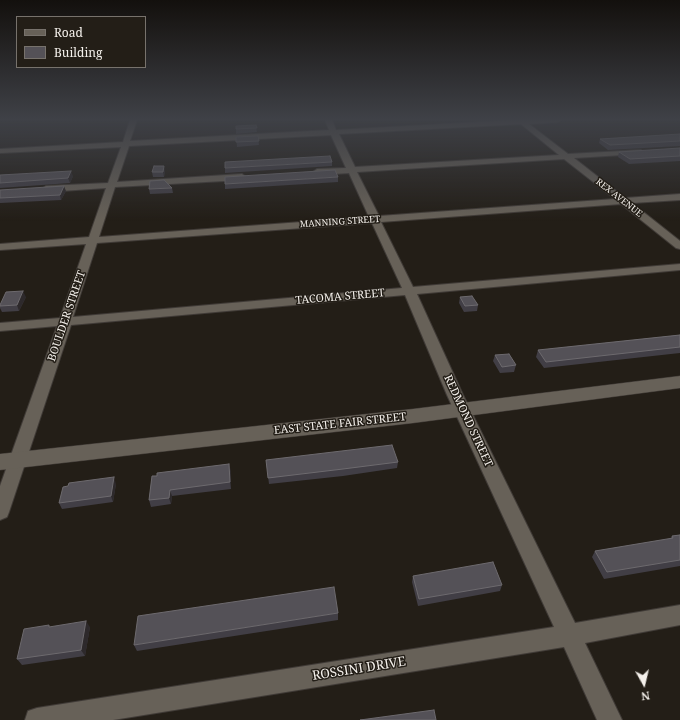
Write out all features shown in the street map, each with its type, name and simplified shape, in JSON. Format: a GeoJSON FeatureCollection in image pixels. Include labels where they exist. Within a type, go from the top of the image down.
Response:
{"type":"FeatureCollection","features":[{"type":"Feature","properties":{"kind":"street","name":"BOULDER STREET"},"geometry":{"type":"LineString","coordinates":[[0,512],[9,461],[66,321],[123,154]]}},
{"type":"Feature","properties":{"kind":"street","name":"REDMOND STREET"},"geometry":{"type":"LineString","coordinates":[[344,154],[409,291],[462,409],[610,720]]}},
{"type":"Feature","properties":{"kind":"street","name":"REX AVENUE"},"geometry":{"type":"LineString","coordinates":[[562,154],[680,246]]}},
{"type":"Feature","properties":{"kind":"street"},"geometry":{"type":"LineString","coordinates":[[308,172],[605,154]]}},
{"type":"Feature","properties":{"kind":"street"},"geometry":{"type":"LineString","coordinates":[[40,189],[253,176]]}},
{"type":"Feature","properties":{"kind":"street","name":"MANNING STREET"},"geometry":{"type":"LineString","coordinates":[[0,247],[680,197]]}},
{"type":"Feature","properties":{"kind":"street","name":"TACOMA STREET"},"geometry":{"type":"LineString","coordinates":[[0,327],[680,267]]}},
{"type":"Feature","properties":{"kind":"street","name":"EAST STATE FAIR STREET"},"geometry":{"type":"LineString","coordinates":[[9,461],[413,416],[680,382]]}},
{"type":"Feature","properties":{"kind":"street","name":"ROSSINI DRIVE"},"geometry":{"type":"LineString","coordinates":[[37,720],[569,635],[680,615]]}},
{"type":"Feature","properties":{"kind":"building"},"geometry":{"type":"Polygon","coordinates":[[[622,154],[680,154],[680,156],[630,159],[622,154]]]}},
{"type":"Feature","properties":{"kind":"building"},"geometry":{"type":"Polygon","coordinates":[[[330,156],[332,162],[225,168],[225,162],[330,156]]]}},
{"type":"Feature","properties":{"kind":"building"},"geometry":{"type":"Polygon","coordinates":[[[154,166],[164,166],[163,172],[152,172],[154,166]]]}},
{"type":"Feature","properties":{"kind":"building"},"geometry":{"type":"Polygon","coordinates":[[[335,170],[338,177],[225,184],[225,177],[335,170]]]}},
{"type":"Feature","properties":{"kind":"building"},"geometry":{"type":"Polygon","coordinates":[[[71,171],[68,178],[0,183],[0,175],[71,171]]]}},
{"type":"Feature","properties":{"kind":"building"},"geometry":{"type":"Polygon","coordinates":[[[164,180],[172,188],[149,189],[150,181],[164,180]]]}},
{"type":"Feature","properties":{"kind":"building"},"geometry":{"type":"Polygon","coordinates":[[[64,186],[60,195],[0,198],[0,190],[64,186]]]}},
{"type":"Feature","properties":{"kind":"building"},"geometry":{"type":"Polygon","coordinates":[[[23,291],[17,305],[0,306],[6,292],[23,291]]]}},
{"type":"Feature","properties":{"kind":"building"},"geometry":{"type":"Polygon","coordinates":[[[472,296],[478,305],[465,306],[460,297],[472,296]]]}},
{"type":"Feature","properties":{"kind":"building"},"geometry":{"type":"Polygon","coordinates":[[[680,335],[680,347],[546,362],[538,350],[680,335]]]}},
{"type":"Feature","properties":{"kind":"building"},"geometry":{"type":"Polygon","coordinates":[[[509,354],[516,365],[502,367],[495,355],[509,354]]]}},
{"type":"Feature","properties":{"kind":"building"},"geometry":{"type":"Polygon","coordinates":[[[392,445],[398,462],[268,478],[266,460],[392,445]]]}},
{"type":"Feature","properties":{"kind":"building"},"geometry":{"type":"Polygon","coordinates":[[[229,464],[230,482],[170,490],[169,498],[149,500],[152,476],[157,476],[157,473],[229,464]]]}},
{"type":"Feature","properties":{"kind":"building"},"geometry":{"type":"Polygon","coordinates":[[[114,477],[111,496],[59,503],[63,487],[68,486],[69,483],[114,477]]]}},
{"type":"Feature","properties":{"kind":"building"},"geometry":{"type":"Polygon","coordinates":[[[680,535],[680,560],[607,572],[595,551],[673,538],[672,536],[680,535]]]}},
{"type":"Feature","properties":{"kind":"building"},"geometry":{"type":"Polygon","coordinates":[[[493,562],[502,585],[419,599],[413,576],[493,562]]]}},
{"type":"Feature","properties":{"kind":"building"},"geometry":{"type":"Polygon","coordinates":[[[334,587],[338,613],[134,645],[138,616],[334,587]]]}},
{"type":"Feature","properties":{"kind":"building"},"geometry":{"type":"Polygon","coordinates":[[[86,621],[81,650],[17,659],[24,629],[49,625],[49,627],[86,621]]]}},
{"type":"Feature","properties":{"kind":"building"},"geometry":{"type":"Polygon","coordinates":[[[434,710],[436,720],[360,720],[434,710]]]}}]}
